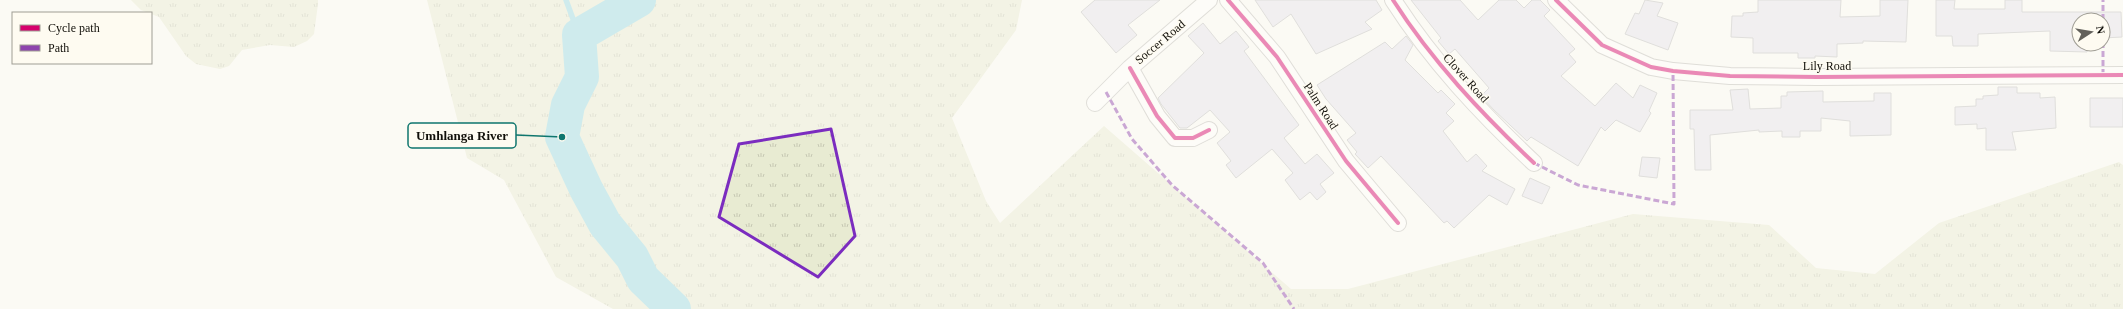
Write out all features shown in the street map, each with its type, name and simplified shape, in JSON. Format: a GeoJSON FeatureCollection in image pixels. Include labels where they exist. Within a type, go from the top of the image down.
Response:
{"type":"FeatureCollection","features":[{"type":"Feature","properties":{"kind":"street","name":"Soccer Road"},"geometry":{"type":"LineString","coordinates":[[1095,103],[1130,68],[1209,0]]}},
{"type":"Feature","properties":{"kind":"street","name":"Palm Road"},"geometry":{"type":"LineString","coordinates":[[1228,0],[1277,57],[1346,161],[1398,222]]}},
{"type":"Feature","properties":{"kind":"street","name":"Clover Road"},"geometry":{"type":"LineString","coordinates":[[1392,0],[1427,50],[1451,78],[1534,163]]}},
{"type":"Feature","properties":{"kind":"street","name":"Lily Road"},"geometry":{"type":"LineString","coordinates":[[1556,0],[1602,45],[1651,67],[1673,71],[1730,76],[1817,77],[2123,75]]}},
{"type":"Feature","properties":{"kind":"street"},"geometry":{"type":"LineString","coordinates":[[1130,68],[1157,116],[1175,138],[1193,138],[1209,130]]}},
{"type":"Feature","properties":{"kind":"highlighted area"},"geometry":{"type":"Polygon","coordinates":[[[831,129],[855,236],[818,277],[719,217],[739,144],[831,129]]]}},
{"type":"Feature","properties":{"kind":"green space"},"geometry":{"type":"Polygon","coordinates":[[[131,0],[318,0],[314,34],[307,41],[294,47],[270,45],[242,50],[229,66],[220,69],[196,64],[186,56],[159,17],[152,14],[152,12],[141,10],[131,0]]]}},
{"type":"Feature","properties":{"kind":"green space"},"geometry":{"type":"Polygon","coordinates":[[[427,0],[1022,0],[1016,30],[952,118],[986,201],[1000,223],[1104,126],[1291,289],[1348,289],[1633,214],[1769,225],[1816,268],[1875,274],[1939,223],[2119,162],[2123,165],[2123,309],[613,309],[556,277],[504,180],[467,158],[427,0]]]}},
{"type":"Feature","properties":{"kind":"building"},"geometry":{"type":"Polygon","coordinates":[[[1095,0],[1160,0],[1128,25],[1137,35],[1116,53],[1081,12],[1095,0]]]}},
{"type":"Feature","properties":{"kind":"building"},"geometry":{"type":"Polygon","coordinates":[[[1255,0],[1376,0],[1382,10],[1365,22],[1372,29],[1316,54],[1291,14],[1273,27],[1255,0]]]}},
{"type":"Feature","properties":{"kind":"building"},"geometry":{"type":"Polygon","coordinates":[[[1411,0],[1460,0],[1478,20],[1499,0],[1516,0],[1524,8],[1532,0],[1540,0],[1550,10],[1544,16],[1575,49],[1569,54],[1576,62],[1561,76],[1595,106],[1616,83],[1633,98],[1640,85],[1657,93],[1649,111],[1651,113],[1640,132],[1616,120],[1605,131],[1601,127],[1578,166],[1531,137],[1527,141],[1494,110],[1481,96],[1489,88],[1455,49],[1449,54],[1438,41],[1441,38],[1411,0]]]}},
{"type":"Feature","properties":{"kind":"building"},"geometry":{"type":"Polygon","coordinates":[[[1645,0],[1663,3],[1657,16],[1678,23],[1668,50],[1625,34],[1635,13],[1639,14],[1645,0]]]}},
{"type":"Feature","properties":{"kind":"building"},"geometry":{"type":"Polygon","coordinates":[[[1758,0],[1841,0],[1840,17],[1880,16],[1880,0],[1908,0],[1906,42],[1863,41],[1863,43],[1837,44],[1837,57],[1815,56],[1815,58],[1798,58],[1798,53],[1753,53],[1753,38],[1731,37],[1732,16],[1743,16],[1743,13],[1758,12],[1758,0]]]}},
{"type":"Feature","properties":{"kind":"building"},"geometry":{"type":"Polygon","coordinates":[[[1936,0],[1955,0],[1954,9],[2005,9],[2005,0],[2022,0],[2022,12],[2071,12],[2071,52],[2050,51],[2050,31],[1978,34],[1978,46],[1953,46],[1952,36],[1936,36],[1936,0]]]}},
{"type":"Feature","properties":{"kind":"building"},"geometry":{"type":"Polygon","coordinates":[[[2111,12],[2121,12],[2122,37],[2111,38],[2111,12]]]}},
{"type":"Feature","properties":{"kind":"building"},"geometry":{"type":"Polygon","coordinates":[[[1203,23],[1220,44],[1236,31],[1249,47],[1244,51],[1299,125],[1284,138],[1305,164],[1317,154],[1334,173],[1320,184],[1326,192],[1317,200],[1310,192],[1300,200],[1285,180],[1293,173],[1272,149],[1236,178],[1226,165],[1231,161],[1217,143],[1230,132],[1210,110],[1187,128],[1180,128],[1161,104],[1158,98],[1204,53],[1188,36],[1203,23]]]}},
{"type":"Feature","properties":{"kind":"building"},"geometry":{"type":"Polygon","coordinates":[[[1406,36],[1413,45],[1405,60],[1438,93],[1441,90],[1455,104],[1446,113],[1454,121],[1443,131],[1467,162],[1476,154],[1487,166],[1482,171],[1515,189],[1507,205],[1489,195],[1454,228],[1447,221],[1444,223],[1381,156],[1368,168],[1355,154],[1357,152],[1347,140],[1356,133],[1326,99],[1317,85],[1385,42],[1392,49],[1406,36]]]}},
{"type":"Feature","properties":{"kind":"building"},"geometry":{"type":"Polygon","coordinates":[[[1998,87],[2017,87],[2017,93],[2040,93],[2040,98],[2055,97],[2056,128],[2012,132],[2016,150],[1986,150],[1986,128],[1977,129],[1977,124],[1955,125],[1955,107],[1976,106],[1976,99],[1983,99],[1983,96],[1998,95],[1998,87]]]}},
{"type":"Feature","properties":{"kind":"building"},"geometry":{"type":"Polygon","coordinates":[[[1748,89],[1750,109],[1781,108],[1781,96],[1787,96],[1787,92],[1823,91],[1823,102],[1874,101],[1874,93],[1891,93],[1891,135],[1850,136],[1850,121],[1821,118],[1821,131],[1800,131],[1800,137],[1782,137],[1782,131],[1759,132],[1759,130],[1710,135],[1711,170],[1695,170],[1694,129],[1690,129],[1690,110],[1733,110],[1730,90],[1748,89]]]}},
{"type":"Feature","properties":{"kind":"building"},"geometry":{"type":"Polygon","coordinates":[[[2090,98],[2123,98],[2123,127],[2090,127],[2090,98]]]}},
{"type":"Feature","properties":{"kind":"building"},"geometry":{"type":"Polygon","coordinates":[[[1642,157],[1660,158],[1657,178],[1639,176],[1642,157]]]}},
{"type":"Feature","properties":{"kind":"building"},"geometry":{"type":"Polygon","coordinates":[[[1530,178],[1550,187],[1542,204],[1522,196],[1530,178]]]}},
{"type":"Feature","properties":{"kind":"waterway"},"geometry":{"type":"LineString","coordinates":[[566,0],[579,35]]}},
{"type":"Feature","properties":{"kind":"waterway"},"geometry":{"type":"LineString","coordinates":[[639,0],[579,35],[582,77],[568,105],[562,137],[586,189],[605,224],[632,257],[643,279],[674,309]]}},
{"type":"Feature","properties":{"kind":"marked path"},"geometry":{"type":"LineString","coordinates":[[2103,0],[2103,12]]}},
{"type":"Feature","properties":{"kind":"marked path"},"geometry":{"type":"LineString","coordinates":[[2103,52],[2103,75]]}},
{"type":"Feature","properties":{"kind":"marked path"},"geometry":{"type":"LineString","coordinates":[[1534,163],[1578,185],[1674,204],[1673,71]]}},
{"type":"Feature","properties":{"kind":"marked path"},"geometry":{"type":"LineString","coordinates":[[1106,92],[1132,139],[1172,185],[1263,263],[1294,309]]}},
{"type":"Feature","properties":{"kind":"cycle path"},"geometry":{"type":"LineString","coordinates":[[1228,0],[1277,57],[1346,161],[1398,223]]}},
{"type":"Feature","properties":{"kind":"cycle path"},"geometry":{"type":"LineString","coordinates":[[1393,0],[1424,44],[1458,86],[1476,106],[1534,163]]}},
{"type":"Feature","properties":{"kind":"cycle path"},"geometry":{"type":"LineString","coordinates":[[1556,0],[1602,45],[1651,67],[1673,71],[1730,76],[1817,77],[2123,75]]}},
{"type":"Feature","properties":{"kind":"cycle path"},"geometry":{"type":"LineString","coordinates":[[1130,68],[1157,116],[1175,138],[1193,138],[1209,130]]}},
{"type":"Feature","properties":{"kind":"place","name":"Umhlanga River"},"geometry":{"type":"Point","coordinates":[562,137]}}]}
